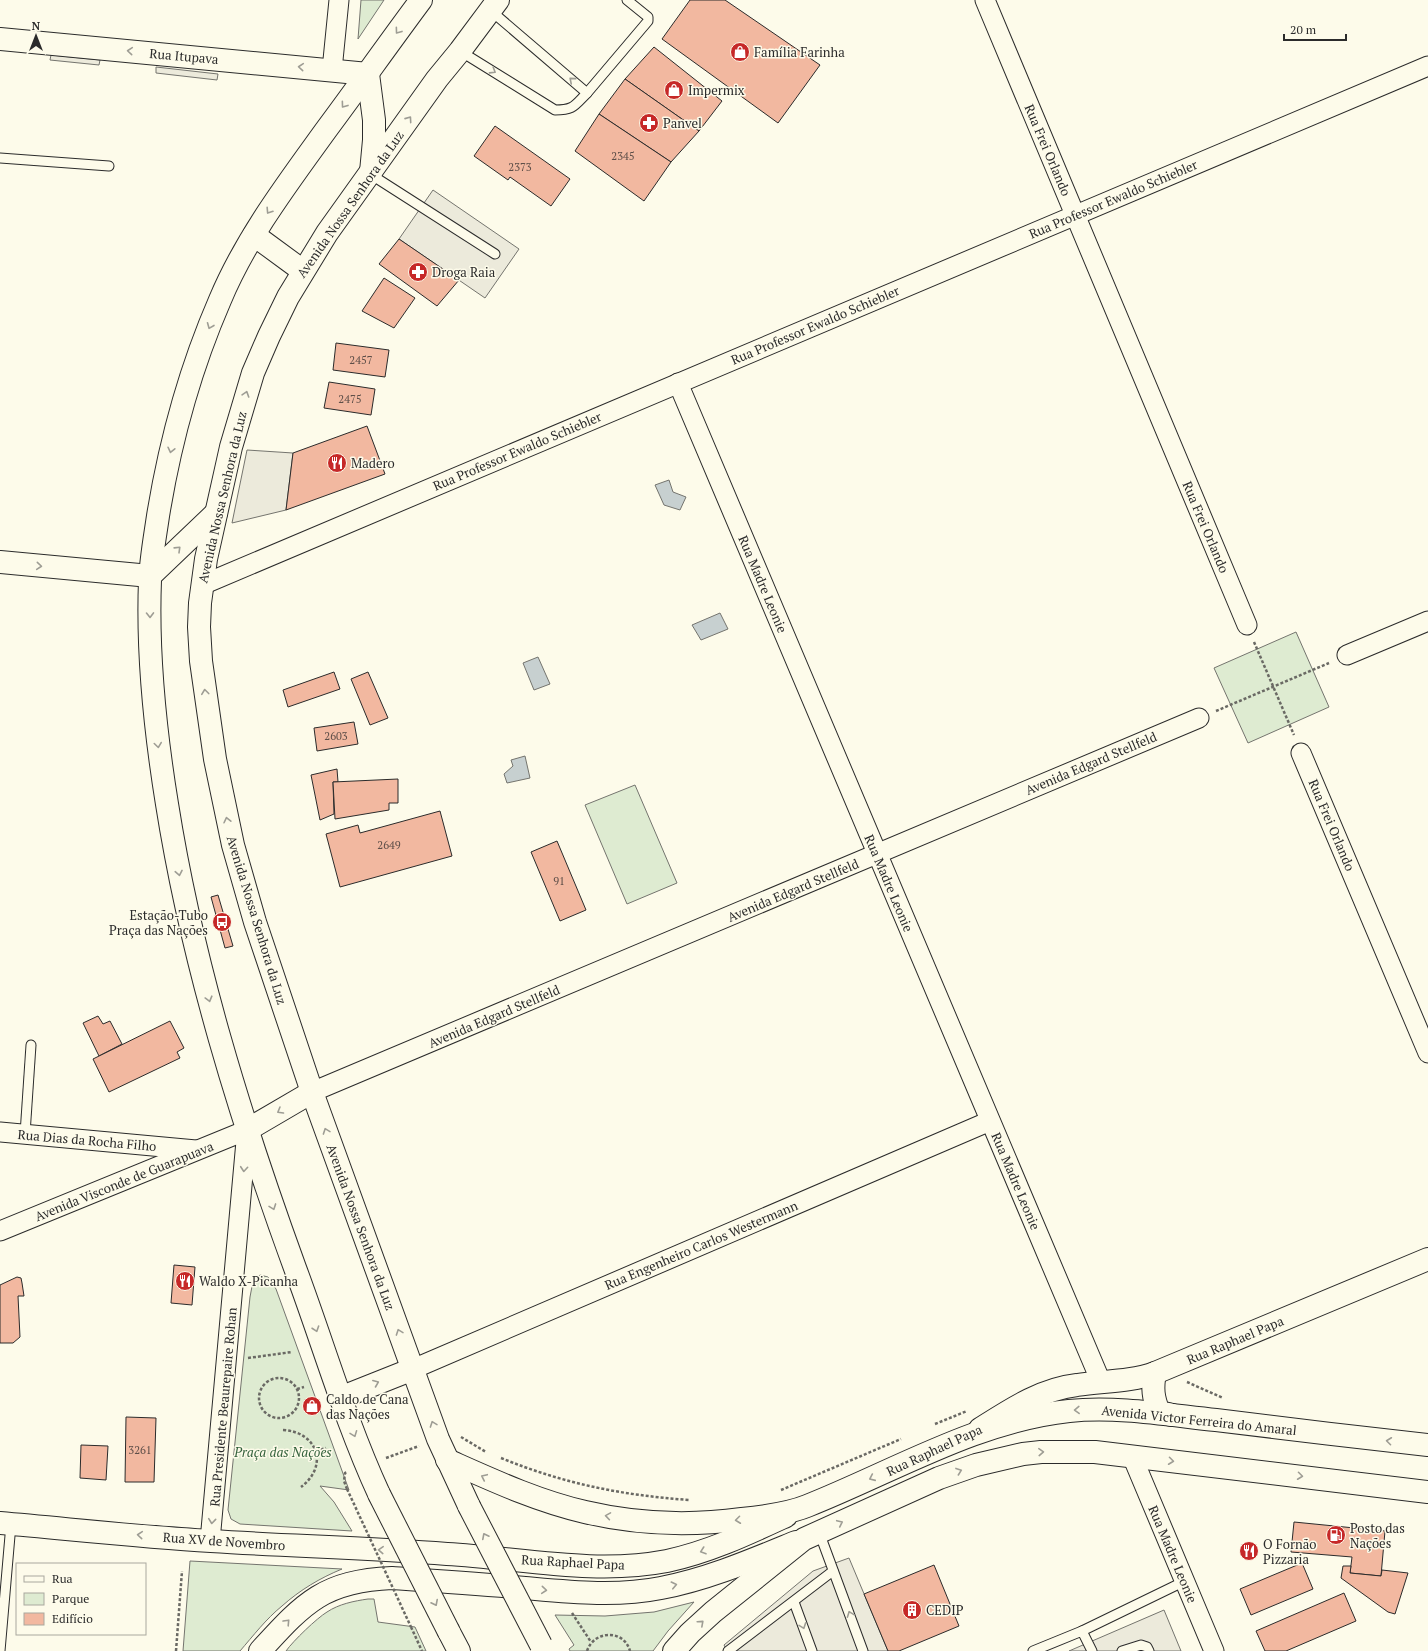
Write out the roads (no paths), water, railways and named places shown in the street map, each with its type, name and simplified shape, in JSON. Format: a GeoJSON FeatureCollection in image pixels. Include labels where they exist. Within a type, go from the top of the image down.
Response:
{"type":"FeatureCollection","features":[{"type":"Feature","properties":{"kind":"main road"},"geometry":{"type":"LineString","coordinates":[[421,0],[303,162],[254,235],[221,297],[201,348],[186,394],[163,488],[150,576],[150,638],[155,724],[172,834],[194,942],[224,1055],[247,1130],[340,1398],[366,1466],[454,1642]]}},
{"type":"Feature","properties":{"kind":"main road","name":"Avenida Nossa Senhora da Luz"},"geometry":{"type":"LineString","coordinates":[[494,5],[437,79],[327,233],[303,271],[285,304],[253,373],[231,447],[202,585],[200,627],[201,661],[215,759],[240,875],[255,922],[312,1092],[438,1439],[469,1506],[542,1648]]}},
{"type":"Feature","properties":{"kind":"main road","name":"Rua Itupava"},"geometry":{"type":"LineString","coordinates":[[0,39],[368,74]]}},
{"type":"Feature","properties":{"kind":"main road"},"geometry":{"type":"LineString","coordinates":[[368,74],[374,120],[374,140],[370,174]]}},
{"type":"Feature","properties":{"kind":"main road"},"geometry":{"type":"LineString","coordinates":[[254,235],[303,271]]}},
{"type":"Feature","properties":{"kind":"main road"},"geometry":{"type":"LineString","coordinates":[[0,562],[150,576],[216,513]]}},
{"type":"Feature","properties":{"kind":"main road"},"geometry":{"type":"LineString","coordinates":[[247,1130],[312,1092]]}},
{"type":"Feature","properties":{"kind":"main road","name":"Rua Raphael Papa"},"geometry":{"type":"LineString","coordinates":[[448,1554],[595,1566],[630,1566],[666,1561],[700,1553],[732,1541],[972,1434],[1010,1410],[1035,1397],[1058,1389],[1076,1385],[1143,1377],[1156,1373],[1428,1258]]}},
{"type":"Feature","properties":{"kind":"main road"},"geometry":{"type":"LineString","coordinates":[[340,1398],[413,1368]]}},
{"type":"Feature","properties":{"kind":"main road"},"geometry":{"type":"LineString","coordinates":[[1156,1373],[1153,1385],[1154,1400],[1159,1412],[1172,1415]]}},
{"type":"Feature","properties":{"kind":"main road","name":"Avenida Victor Ferreira do Amaral"},"geometry":{"type":"LineString","coordinates":[[972,1434],[1024,1419],[1070,1411],[1106,1409],[1172,1415],[1428,1445]]}},
{"type":"Feature","properties":{"kind":"main road","name":"Rua Raphael Papa"},"geometry":{"type":"LineString","coordinates":[[260,1651],[306,1604],[324,1593],[348,1583],[367,1579],[392,1578],[603,1593],[660,1588],[720,1573],[812,1535],[939,1478],[1002,1457],[1029,1453],[1060,1452],[1095,1452],[1132,1456]]}},
{"type":"Feature","properties":{"kind":"main road"},"geometry":{"type":"LineString","coordinates":[[1132,1456],[1428,1492]]}},
{"type":"Feature","properties":{"kind":"main road"},"geometry":{"type":"LineString","coordinates":[[448,1460],[495,1482],[540,1498],[586,1512],[635,1520],[678,1523],[726,1521],[804,1508]]}},
{"type":"Feature","properties":{"kind":"main road","name":"Rua XV de Novembro"},"geometry":{"type":"LineString","coordinates":[[5,1524],[210,1541],[448,1554]]}},
{"type":"Feature","properties":{"kind":"main road"},"geometry":{"type":"LineString","coordinates":[[674,1651],[690,1633],[713,1612],[812,1535]]}},
{"type":"Feature","properties":{"kind":"street"},"geometry":{"type":"LineString","coordinates":[[332,70],[339,0]]}},
{"type":"Feature","properties":{"kind":"street","name":"Rua Frei Orlando"},"geometry":{"type":"LineString","coordinates":[[985,0],[1247,625]]}},
{"type":"Feature","properties":{"kind":"street","name":"Rua Professor Ewaldo Schiebler"},"geometry":{"type":"LineString","coordinates":[[202,585],[1428,66]]}},
{"type":"Feature","properties":{"kind":"street","name":"Rua Madre Leonie"},"geometry":{"type":"LineString","coordinates":[[678,383],[1101,1382]]}},
{"type":"Feature","properties":{"kind":"street"},"geometry":{"type":"LineString","coordinates":[[1346,655],[1428,621]]}},
{"type":"Feature","properties":{"kind":"street","name":"Avenida Edgard Stellfeld"},"geometry":{"type":"LineString","coordinates":[[312,1092],[1199,718]]}},
{"type":"Feature","properties":{"kind":"street","name":"Rua Frei Orlando"},"geometry":{"type":"LineString","coordinates":[[1301,753],[1428,1053]]}},
{"type":"Feature","properties":{"kind":"street","name":"Rua Engenheiro Carlos Westermann"},"geometry":{"type":"LineString","coordinates":[[413,1368],[990,1121]]}},
{"type":"Feature","properties":{"kind":"street","name":"Avenida Visconde de Guarapuava"},"geometry":{"type":"LineString","coordinates":[[0,1231],[247,1130]]}},
{"type":"Feature","properties":{"kind":"street","name":"Rua Presidente Beaurepaire Rohan"},"geometry":{"type":"LineString","coordinates":[[210,1541],[247,1130]]}},
{"type":"Feature","properties":{"kind":"street","name":"Rua Dias da Rocha Filho"},"geometry":{"type":"LineString","coordinates":[[0,1132],[198,1150]]}},
{"type":"Feature","properties":{"kind":"street","name":"Rua Madre Leonie"},"geometry":{"type":"LineString","coordinates":[[1132,1456],[1214,1651]]}},
{"type":"Feature","properties":{"kind":"lane"},"geometry":{"type":"LineString","coordinates":[[460,51],[556,110],[568,110],[587,93],[648,21],[648,17],[627,0]]}},
{"type":"Feature","properties":{"kind":"lane"},"geometry":{"type":"LineString","coordinates":[[494,5],[587,93]]}},
{"type":"Feature","properties":{"kind":"lane"},"geometry":{"type":"LineString","coordinates":[[0,158],[109,166]]}},
{"type":"Feature","properties":{"kind":"lane"},"geometry":{"type":"LineString","coordinates":[[370,174],[495,254]]}},
{"type":"Feature","properties":{"kind":"lane"},"geometry":{"type":"LineString","coordinates":[[25,1134],[31,1045]]}},
{"type":"Feature","properties":{"kind":"lane"},"geometry":{"type":"LineString","coordinates":[[0,1651],[5,1524]]}},
{"type":"Feature","properties":{"kind":"lane"},"geometry":{"type":"LineString","coordinates":[[812,1535],[833,1571],[863,1651]]}},
{"type":"Feature","properties":{"kind":"lane"},"geometry":{"type":"LineString","coordinates":[[728,1651],[833,1571]]}},
{"type":"Feature","properties":{"kind":"lane"},"geometry":{"type":"LineString","coordinates":[[1033,1651],[1082,1631],[1185,1581]]}},
{"type":"Feature","properties":{"kind":"lane"},"geometry":{"type":"LineString","coordinates":[[794,1602],[812,1651]]}},
{"type":"Feature","properties":{"kind":"lane"},"geometry":{"type":"LineString","coordinates":[[1082,1631],[1092,1651]]}},
{"type":"Feature","properties":{"kind":"lane"},"geometry":{"type":"LineString","coordinates":[[1122,1651],[1141,1645],[1147,1647],[1149,1651]]}},
{"type":"Feature","properties":{"kind":"place","name":"Família Farinha"},"geometry":{"type":"Point","coordinates":[740,52]}},
{"type":"Feature","properties":{"kind":"place","name":"Impermix"},"geometry":{"type":"Point","coordinates":[674,90]}},
{"type":"Feature","properties":{"kind":"place","name":"Panvel"},"geometry":{"type":"Point","coordinates":[649,123]}},
{"type":"Feature","properties":{"kind":"place","name":"Droga Raia"},"geometry":{"type":"Point","coordinates":[418,272]}},
{"type":"Feature","properties":{"kind":"place","name":"Madero"},"geometry":{"type":"Point","coordinates":[337,463]}},
{"type":"Feature","properties":{"kind":"place","name":"Estação-Tubo Praça das Nações"},"geometry":{"type":"Point","coordinates":[222,922]}},
{"type":"Feature","properties":{"kind":"place","name":"Waldo X-Picanha"},"geometry":{"type":"Point","coordinates":[185,1281]}},
{"type":"Feature","properties":{"kind":"place","name":"Caldo de Cana das Nações"},"geometry":{"type":"Point","coordinates":[312,1406]}},
{"type":"Feature","properties":{"kind":"place","name":"Posto das Nações"},"geometry":{"type":"Point","coordinates":[1336,1535]}},
{"type":"Feature","properties":{"kind":"place","name":"O Fornão Pizzaria"},"geometry":{"type":"Point","coordinates":[1249,1551]}},
{"type":"Feature","properties":{"kind":"place","name":"CEDIP"},"geometry":{"type":"Point","coordinates":[912,1610]}},
{"type":"Feature","properties":{"kind":"park label","name":"Praça das Nações"},"geometry":{"type":"Point","coordinates":[283,1452]}}]}
